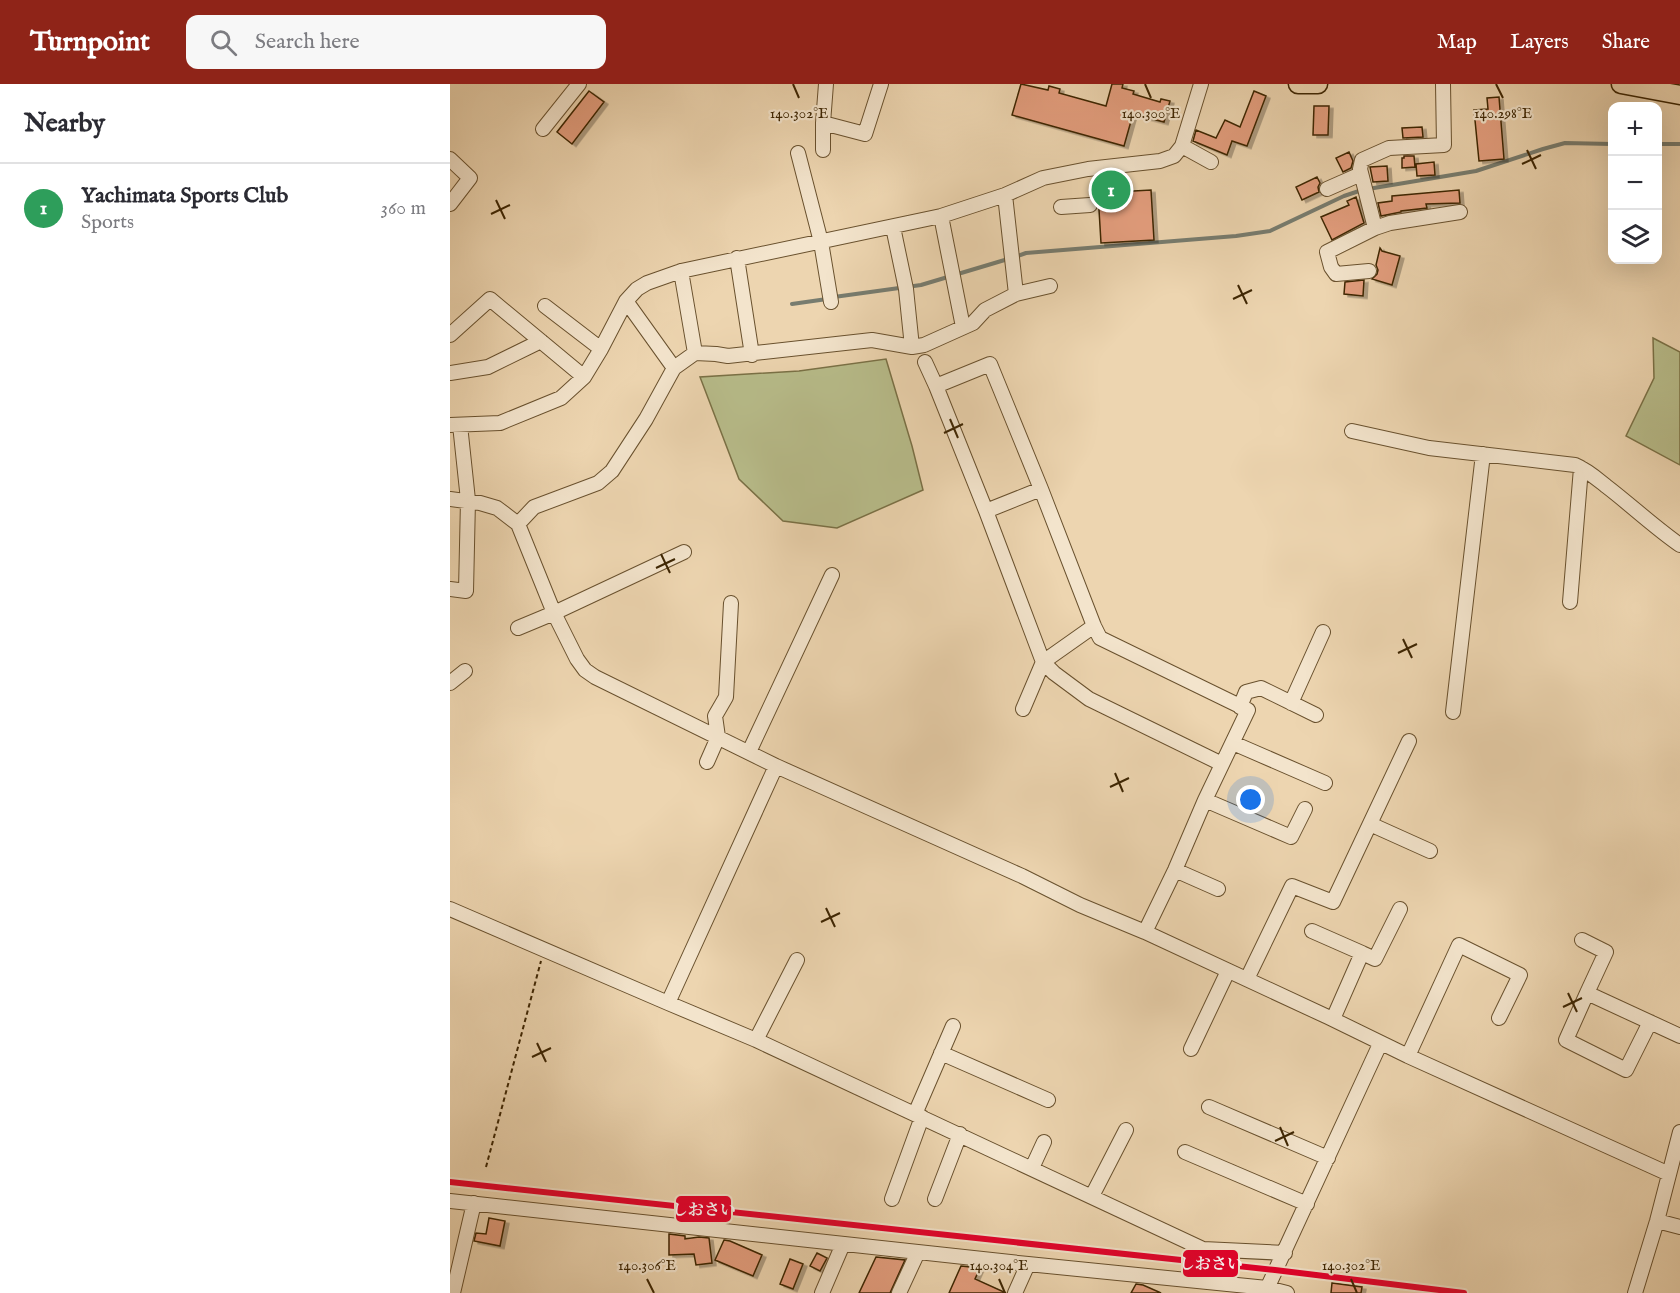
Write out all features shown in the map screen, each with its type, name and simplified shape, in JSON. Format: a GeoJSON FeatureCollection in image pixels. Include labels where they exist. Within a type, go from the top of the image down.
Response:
{"type":"FeatureCollection","features":[{"type":"Feature","properties":{"kind":"main road"},"geometry":{"type":"LineString","coordinates":[[1298,84],[1318,84]]}},
{"type":"Feature","properties":{"kind":"main road"},"geometry":{"type":"LineString","coordinates":[[1621,84],[1680,95]]}},
{"type":"Feature","properties":{"kind":"street"},"geometry":{"type":"LineString","coordinates":[[543,129],[579,84]]}},
{"type":"Feature","properties":{"kind":"street"},"geometry":{"type":"LineString","coordinates":[[823,150],[826,84]]}},
{"type":"Feature","properties":{"kind":"street"},"geometry":{"type":"LineString","coordinates":[[823,123],[866,134],[881,84]]}},
{"type":"Feature","properties":{"kind":"street"},"geometry":{"type":"LineString","coordinates":[[450,589],[466,591],[468,501],[455,425],[500,423],[561,398],[584,377],[626,301],[637,289],[681,270],[941,216],[1005,195],[1043,178],[1174,156],[1182,146],[1201,84]]}},
{"type":"Feature","properties":{"kind":"street"},"geometry":{"type":"LineString","coordinates":[[1375,228],[1360,169],[1362,160],[1389,148],[1444,145],[1443,84]]}},
{"type":"Feature","properties":{"kind":"street"},"geometry":{"type":"LineString","coordinates":[[1182,146],[1211,162]]}},
{"type":"Feature","properties":{"kind":"street"},"geometry":{"type":"LineString","coordinates":[[798,153],[821,242],[831,302]]}},
{"type":"Feature","properties":{"kind":"street"},"geometry":{"type":"LineString","coordinates":[[450,159],[470,178],[450,204]]}},
{"type":"Feature","properties":{"kind":"street"},"geometry":{"type":"LineString","coordinates":[[1327,189],[1361,174]]}},
{"type":"Feature","properties":{"kind":"street"},"geometry":{"type":"LineString","coordinates":[[1005,195],[1016,294]]}},
{"type":"Feature","properties":{"kind":"street"},"geometry":{"type":"LineString","coordinates":[[1061,207],[1090,205]]}},
{"type":"Feature","properties":{"kind":"street"},"geometry":{"type":"LineString","coordinates":[[1369,271],[1336,274],[1331,267],[1327,252],[1390,223],[1460,212]]}},
{"type":"Feature","properties":{"kind":"street"},"geometry":{"type":"LineString","coordinates":[[941,216],[963,327]]}},
{"type":"Feature","properties":{"kind":"street"},"geometry":{"type":"LineString","coordinates":[[893,227],[906,289],[912,347]]}},
{"type":"Feature","properties":{"kind":"street"},"geometry":{"type":"LineString","coordinates":[[737,258],[752,355]]}},
{"type":"Feature","properties":{"kind":"street"},"geometry":{"type":"LineString","coordinates":[[681,270],[695,353]]}},
{"type":"Feature","properties":{"kind":"street"},"geometry":{"type":"LineString","coordinates":[[518,524],[534,507],[598,483],[612,471],[646,419],[674,368],[695,353],[728,356],[752,355],[872,340],[912,347],[924,345],[973,323],[985,310],[1016,294],[1050,286]]}},
{"type":"Feature","properties":{"kind":"street"},"geometry":{"type":"LineString","coordinates":[[450,335],[490,299],[584,377]]}},
{"type":"Feature","properties":{"kind":"street"},"geometry":{"type":"LineString","coordinates":[[626,301],[674,368]]}},
{"type":"Feature","properties":{"kind":"street"},"geometry":{"type":"LineString","coordinates":[[545,306],[601,349]]}},
{"type":"Feature","properties":{"kind":"street"},"geometry":{"type":"LineString","coordinates":[[450,373],[488,367],[541,341]]}},
{"type":"Feature","properties":{"kind":"street"},"geometry":{"type":"LineString","coordinates":[[925,362],[987,511],[1043,662],[1089,699],[1222,764]]}},
{"type":"Feature","properties":{"kind":"street"},"geometry":{"type":"LineString","coordinates":[[936,386],[990,364],[1100,638],[1248,710],[1145,932]]}},
{"type":"Feature","properties":{"kind":"street"},"geometry":{"type":"LineString","coordinates":[[1352,431],[1430,448],[1569,464],[1581,468],[1619,495],[1660,531],[1680,545]]}},
{"type":"Feature","properties":{"kind":"street"},"geometry":{"type":"LineString","coordinates":[[1454,712],[1483,454]]}},
{"type":"Feature","properties":{"kind":"street"},"geometry":{"type":"LineString","coordinates":[[1570,602],[1581,468]]}},
{"type":"Feature","properties":{"kind":"street"},"geometry":{"type":"LineString","coordinates":[[987,511],[1041,489]]}},
{"type":"Feature","properties":{"kind":"street"},"geometry":{"type":"LineString","coordinates":[[450,500],[468,501],[497,508],[518,524],[554,613],[577,659],[585,670],[595,677],[776,766],[1022,876],[1080,905],[1145,932],[1333,1019],[1380,1044],[1670,1174]]}},
{"type":"Feature","properties":{"kind":"street"},"geometry":{"type":"LineString","coordinates":[[518,628],[684,552]]}},
{"type":"Feature","properties":{"kind":"street"},"geometry":{"type":"LineString","coordinates":[[749,752],[832,575]]}},
{"type":"Feature","properties":{"kind":"street"},"geometry":{"type":"LineString","coordinates":[[707,762],[718,737],[715,716],[726,697],[731,603]]}},
{"type":"Feature","properties":{"kind":"street"},"geometry":{"type":"LineString","coordinates":[[1023,709],[1043,662],[1094,626]]}},
{"type":"Feature","properties":{"kind":"street"},"geometry":{"type":"LineString","coordinates":[[1291,703],[1323,632]]}},
{"type":"Feature","properties":{"kind":"street"},"geometry":{"type":"LineString","coordinates":[[450,683],[465,671]]}},
{"type":"Feature","properties":{"kind":"street"},"geometry":{"type":"LineString","coordinates":[[1240,707],[1246,692],[1261,688],[1316,715]]}},
{"type":"Feature","properties":{"kind":"street"},"geometry":{"type":"LineString","coordinates":[[1247,979],[1292,886],[1333,902],[1410,741]]}},
{"type":"Feature","properties":{"kind":"street"},"geometry":{"type":"LineString","coordinates":[[1233,743],[1325,783]]}},
{"type":"Feature","properties":{"kind":"street"},"geometry":{"type":"LineString","coordinates":[[668,1003],[776,766]]}},
{"type":"Feature","properties":{"kind":"street"},"geometry":{"type":"LineString","coordinates":[[1205,800],[1291,837],[1305,809]]}},
{"type":"Feature","properties":{"kind":"street"},"geometry":{"type":"LineString","coordinates":[[1370,824],[1430,852]]}},
{"type":"Feature","properties":{"kind":"street"},"geometry":{"type":"LineString","coordinates":[[1175,870],[1218,889]]}},
{"type":"Feature","properties":{"kind":"street"},"geometry":{"type":"LineString","coordinates":[[450,909],[756,1040],[1203,1249],[1285,1253]]}},
{"type":"Feature","properties":{"kind":"street"},"geometry":{"type":"LineString","coordinates":[[1312,931],[1375,959],[1400,909]]}},
{"type":"Feature","properties":{"kind":"street"},"geometry":{"type":"LineString","coordinates":[[1582,940],[1606,952],[1566,1040],[1626,1070],[1650,1022]]}},
{"type":"Feature","properties":{"kind":"street"},"geometry":{"type":"LineString","coordinates":[[1408,1056],[1459,945],[1520,975],[1499,1018]]}},
{"type":"Feature","properties":{"kind":"street"},"geometry":{"type":"LineString","coordinates":[[1333,1019],[1362,953]]}},
{"type":"Feature","properties":{"kind":"street"},"geometry":{"type":"LineString","coordinates":[[756,1040],[797,960]]}},
{"type":"Feature","properties":{"kind":"street"},"geometry":{"type":"LineString","coordinates":[[1191,1049],[1228,971]]}},
{"type":"Feature","properties":{"kind":"street"},"geometry":{"type":"LineString","coordinates":[[1587,993],[1680,1036]]}},
{"type":"Feature","properties":{"kind":"street"},"geometry":{"type":"LineString","coordinates":[[892,1199],[918,1116],[953,1026]]}},
{"type":"Feature","properties":{"kind":"street"},"geometry":{"type":"LineString","coordinates":[[1266,1291],[1380,1044]]}},
{"type":"Feature","properties":{"kind":"street"},"geometry":{"type":"LineString","coordinates":[[941,1053],[1048,1100]]}},
{"type":"Feature","properties":{"kind":"street"},"geometry":{"type":"LineString","coordinates":[[1209,1107],[1328,1158]]}},
{"type":"Feature","properties":{"kind":"street"},"geometry":{"type":"LineString","coordinates":[[1092,1197],[1126,1131]]}},
{"type":"Feature","properties":{"kind":"street"},"geometry":{"type":"LineString","coordinates":[[1635,1293],[1657,1221],[1680,1132]]}},
{"type":"Feature","properties":{"kind":"street"},"geometry":{"type":"LineString","coordinates":[[935,1199],[960,1134]]}},
{"type":"Feature","properties":{"kind":"street"},"geometry":{"type":"LineString","coordinates":[[1032,1168],[1044,1142]]}},
{"type":"Feature","properties":{"kind":"street"},"geometry":{"type":"LineString","coordinates":[[1185,1152],[1307,1204]]}},
{"type":"Feature","properties":{"kind":"street"},"geometry":{"type":"LineString","coordinates":[[450,1201],[1287,1293]]}},
{"type":"Feature","properties":{"kind":"street"},"geometry":{"type":"LineString","coordinates":[[453,1293],[474,1203]]}},
{"type":"Feature","properties":{"kind":"street"},"geometry":{"type":"LineString","coordinates":[[1657,1221],[1680,1227]]}},
{"type":"Feature","properties":{"kind":"street"},"geometry":{"type":"LineString","coordinates":[[822,1293],[843,1244]]}},
{"type":"Feature","properties":{"kind":"street"},"geometry":{"type":"LineString","coordinates":[[899,1293],[918,1252]]}},
{"type":"Feature","properties":{"kind":"street"},"geometry":{"type":"LineString","coordinates":[[1015,1293],[1028,1264]]}},
{"type":"Feature","properties":{"kind":"path"},"geometry":{"type":"LineString","coordinates":[[486,1167],[544,949]]}},
{"type":"Feature","properties":{"kind":"green space"},"geometry":{"type":"Polygon","coordinates":[[[1653,338],[1680,352],[1680,465],[1626,436],[1654,378],[1653,338]]]}},
{"type":"Feature","properties":{"kind":"green space"},"geometry":{"type":"Polygon","coordinates":[[[886,359],[923,490],[837,528],[783,521],[739,479],[700,377],[799,371],[886,359]]]}},
{"type":"Feature","properties":{"kind":"building"},"geometry":{"type":"Polygon","coordinates":[[[1021,84],[1048,90],[1049,86],[1060,89],[1059,93],[1106,106],[1112,84],[1123,84],[1122,88],[1134,91],[1133,94],[1160,102],[1161,99],[1170,101],[1164,122],[1133,114],[1124,146],[1012,115],[1021,84]]]}},
{"type":"Feature","properties":{"kind":"building"},"geometry":{"type":"Polygon","coordinates":[[[589,91],[604,102],[572,144],[557,132],[589,91]]]}},
{"type":"Feature","properties":{"kind":"building"},"geometry":{"type":"Polygon","coordinates":[[[1254,91],[1266,96],[1247,146],[1232,141],[1227,155],[1193,141],[1196,130],[1216,138],[1225,120],[1240,127],[1254,91]]]}},
{"type":"Feature","properties":{"kind":"building"},"geometry":{"type":"Polygon","coordinates":[[[1499,97],[1504,159],[1479,161],[1474,110],[1488,109],[1487,98],[1499,97]]]}},
{"type":"Feature","properties":{"kind":"building"},"geometry":{"type":"Polygon","coordinates":[[[1314,106],[1329,106],[1328,135],[1313,135],[1314,106]]]}},
{"type":"Feature","properties":{"kind":"building"},"geometry":{"type":"Polygon","coordinates":[[[1422,127],[1423,137],[1403,138],[1402,128],[1422,127]]]}},
{"type":"Feature","properties":{"kind":"building"},"geometry":{"type":"Polygon","coordinates":[[[1349,152],[1353,161],[1351,168],[1343,172],[1336,158],[1349,152]]]}},
{"type":"Feature","properties":{"kind":"building"},"geometry":{"type":"Polygon","coordinates":[[[1404,156],[1414,156],[1415,167],[1402,168],[1404,156]]]}},
{"type":"Feature","properties":{"kind":"building"},"geometry":{"type":"Polygon","coordinates":[[[1434,162],[1435,175],[1417,176],[1416,164],[1434,162]]]}},
{"type":"Feature","properties":{"kind":"building"},"geometry":{"type":"Polygon","coordinates":[[[1387,166],[1388,181],[1373,182],[1370,167],[1387,166]]]}},
{"type":"Feature","properties":{"kind":"building"},"geometry":{"type":"Polygon","coordinates":[[[1317,177],[1320,183],[1319,192],[1302,200],[1296,187],[1317,177]]]}},
{"type":"Feature","properties":{"kind":"building"},"geometry":{"type":"Polygon","coordinates":[[[1151,190],[1154,240],[1101,243],[1098,193],[1151,190]]]}},
{"type":"Feature","properties":{"kind":"building"},"geometry":{"type":"Polygon","coordinates":[[[1459,190],[1460,203],[1426,204],[1427,208],[1381,216],[1378,203],[1392,201],[1392,196],[1459,190]]]}},
{"type":"Feature","properties":{"kind":"building"},"geometry":{"type":"Polygon","coordinates":[[[1356,197],[1364,223],[1332,240],[1321,217],[1349,205],[1347,201],[1356,197]]]}},
{"type":"Feature","properties":{"kind":"building"},"geometry":{"type":"Polygon","coordinates":[[[1380,248],[1382,251],[1400,256],[1392,285],[1372,279],[1377,274],[1376,265],[1380,248]]]}},
{"type":"Feature","properties":{"kind":"building"},"geometry":{"type":"Polygon","coordinates":[[[1364,280],[1363,296],[1344,294],[1345,282],[1364,280]]]}},
{"type":"Feature","properties":{"kind":"building"},"geometry":{"type":"Polygon","coordinates":[[[489,1218],[505,1221],[500,1246],[474,1241],[476,1233],[486,1234],[489,1218]]]}},
{"type":"Feature","properties":{"kind":"building"},"geometry":{"type":"Polygon","coordinates":[[[669,1234],[685,1236],[685,1239],[709,1238],[712,1263],[696,1265],[694,1254],[669,1255],[669,1234]]]}},
{"type":"Feature","properties":{"kind":"building"},"geometry":{"type":"Polygon","coordinates":[[[724,1240],[762,1255],[753,1276],[715,1260],[724,1240]]]}},
{"type":"Feature","properties":{"kind":"building"},"geometry":{"type":"Polygon","coordinates":[[[817,1253],[827,1258],[820,1271],[810,1266],[817,1253]]]}},
{"type":"Feature","properties":{"kind":"building"},"geometry":{"type":"Polygon","coordinates":[[[876,1257],[905,1260],[890,1293],[859,1293],[876,1257]]]}},
{"type":"Feature","properties":{"kind":"building"},"geometry":{"type":"Polygon","coordinates":[[[790,1259],[803,1264],[793,1289],[780,1284],[790,1259]]]}},
{"type":"Feature","properties":{"kind":"building"},"geometry":{"type":"Polygon","coordinates":[[[961,1266],[980,1268],[975,1279],[1006,1293],[949,1293],[961,1266]]]}},
{"type":"Feature","properties":{"kind":"building"},"geometry":{"type":"Polygon","coordinates":[[[1332,1283],[1362,1287],[1361,1293],[1331,1293],[1332,1283]]]}},
{"type":"Feature","properties":{"kind":"building"},"geometry":{"type":"Polygon","coordinates":[[[1136,1284],[1143,1285],[1161,1293],[1131,1293],[1136,1284]]]}},
{"type":"Feature","properties":{"kind":"waterway"},"geometry":{"type":"LineString","coordinates":[[1015,257],[1026,253],[1236,236],[1270,231],[1344,196],[1362,190],[1476,171],[1565,143],[1608,144]]}},
{"type":"Feature","properties":{"kind":"waterway"},"geometry":{"type":"LineString","coordinates":[[1662,144],[1680,144]]}},
{"type":"Feature","properties":{"kind":"waterway"},"geometry":{"type":"LineString","coordinates":[[834,297],[921,285],[1008,259]]}},
{"type":"Feature","properties":{"kind":"waterway"},"geometry":{"type":"LineString","coordinates":[[792,304],[827,299]]}},
{"type":"Feature","properties":{"kind":"transit line","name":"しおさい"},"geometry":{"type":"LineString","coordinates":[[450,1182],[1275,1270],[1464,1293]]}},
{"type":"Feature","properties":{"kind":"place","name":"Yachimata Sports Club"},"geometry":{"type":"Point","coordinates":[1111,190]}}]}
